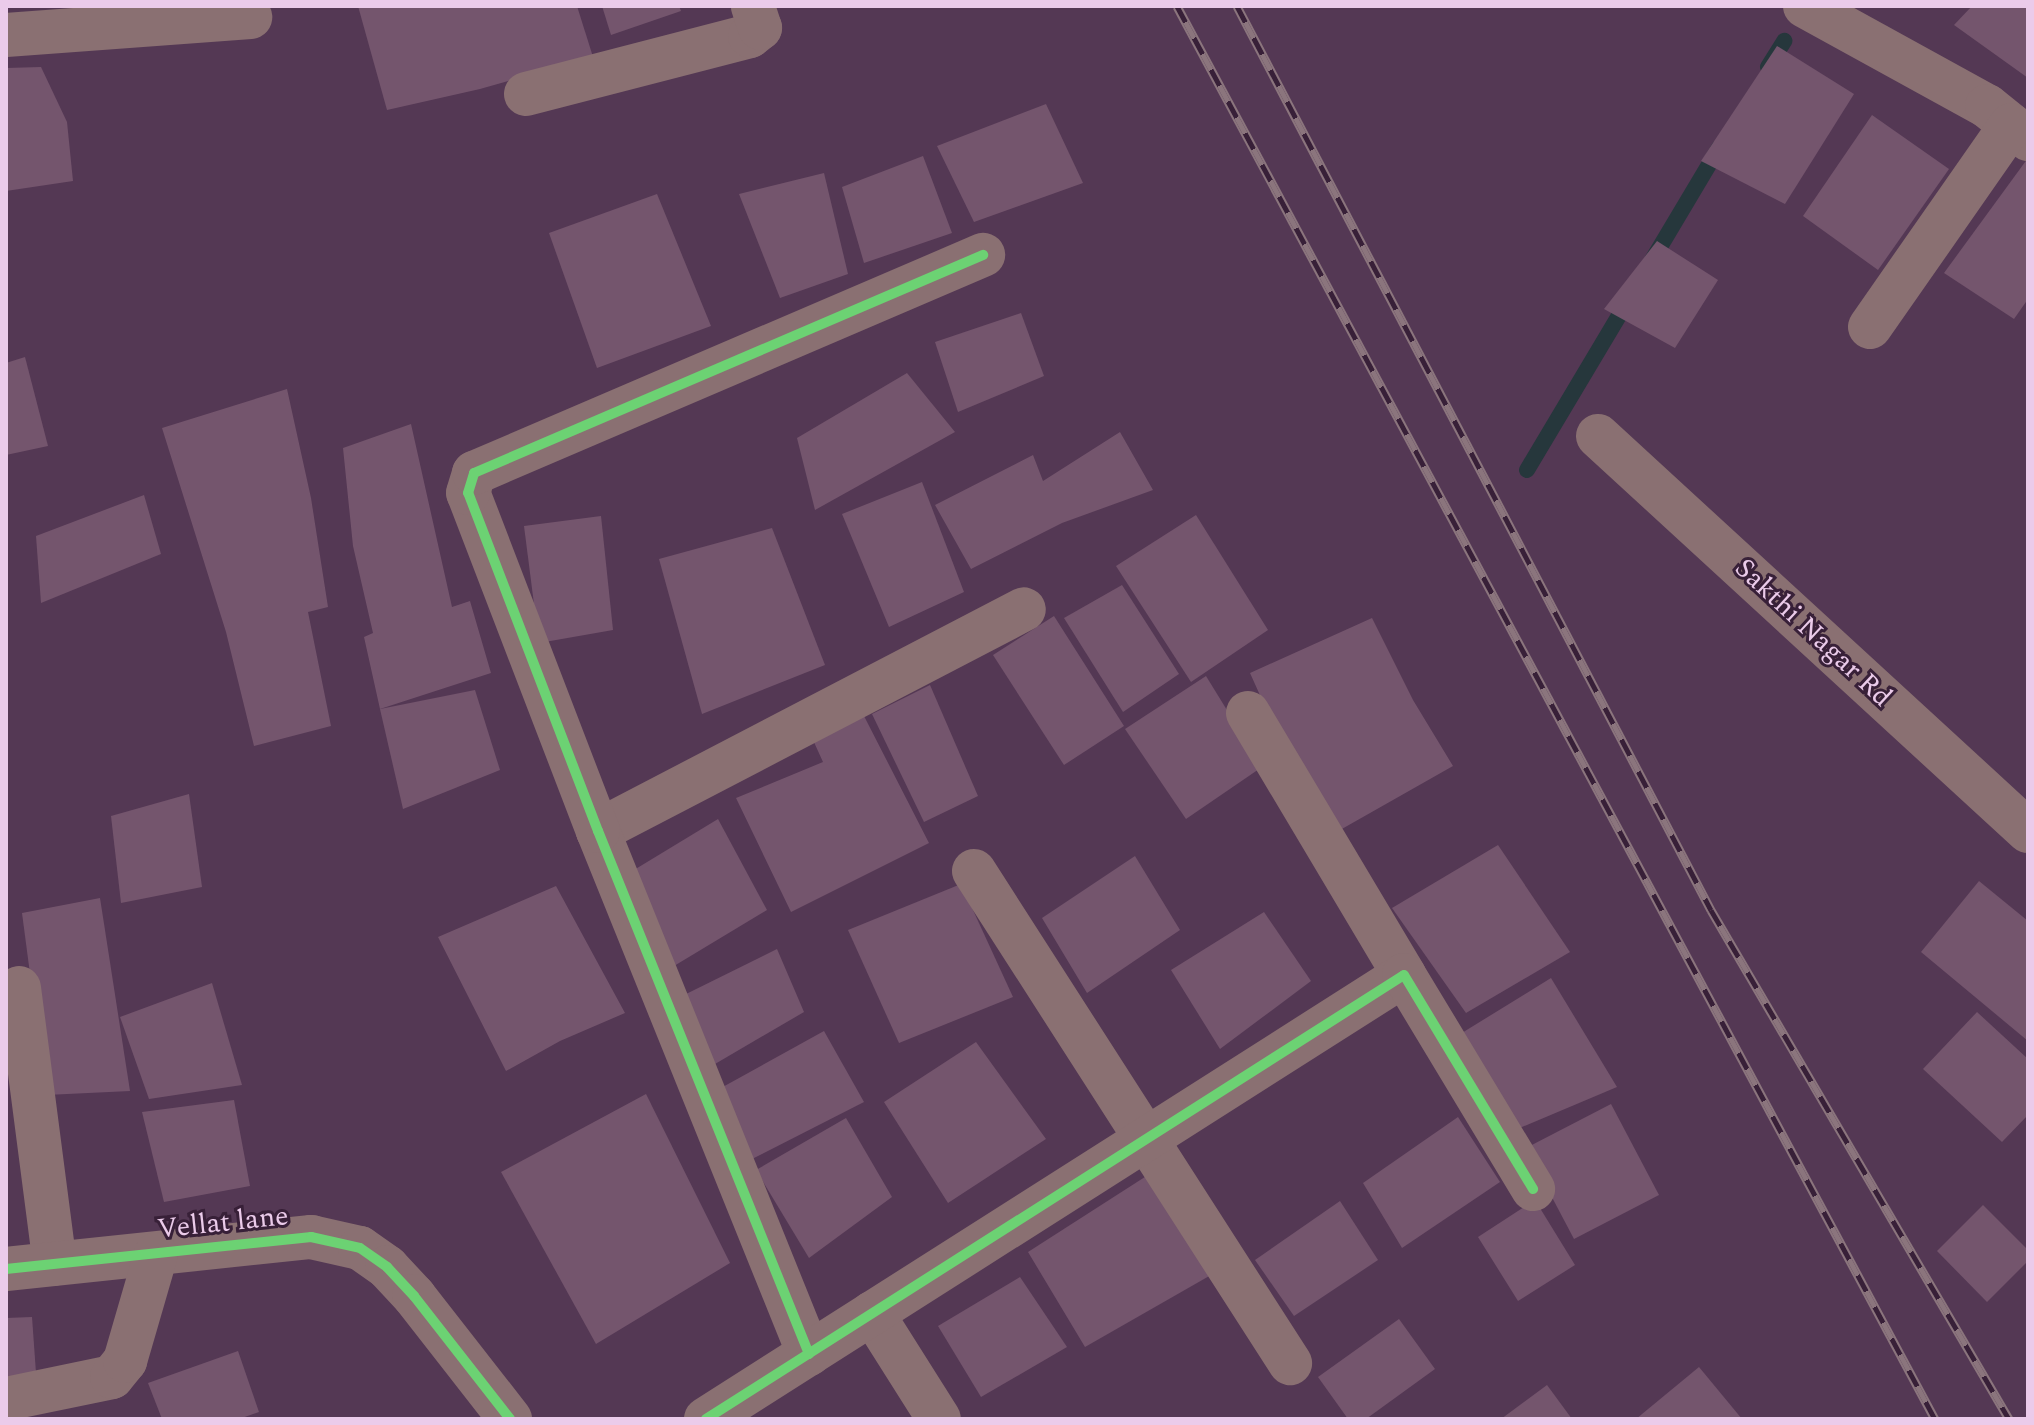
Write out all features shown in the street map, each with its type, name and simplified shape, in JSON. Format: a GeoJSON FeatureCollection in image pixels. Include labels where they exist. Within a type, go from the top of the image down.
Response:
{"type":"FeatureCollection","features":[{"type":"Feature","properties":{"kind":"street"},"geometry":{"type":"LineString","coordinates":[[526,94],[750,36],[760,28],[753,6]]}},
{"type":"Feature","properties":{"kind":"street"},"geometry":{"type":"LineString","coordinates":[[1805,6],[1987,106],[2019,132],[1870,327]]}},
{"type":"Feature","properties":{"kind":"street"},"geometry":{"type":"LineString","coordinates":[[6,35],[250,17]]}},
{"type":"Feature","properties":{"kind":"street"},"geometry":{"type":"LineString","coordinates":[[809,1354],[598,831],[468,493],[474,473],[983,255]]}},
{"type":"Feature","properties":{"kind":"street","name":"Sakthi Nagar Rd"},"geometry":{"type":"LineString","coordinates":[[1598,436],[2028,831]]}},
{"type":"Feature","properties":{"kind":"street"},"geometry":{"type":"LineString","coordinates":[[598,831],[1024,609]]}},
{"type":"Feature","properties":{"kind":"street"},"geometry":{"type":"LineString","coordinates":[[1248,713],[1533,1189]]}},
{"type":"Feature","properties":{"kind":"street"},"geometry":{"type":"LineString","coordinates":[[974,871],[1290,1363]]}},
{"type":"Feature","properties":{"kind":"street"},"geometry":{"type":"LineString","coordinates":[[706,1419],[1404,975]]}},
{"type":"Feature","properties":{"kind":"street"},"geometry":{"type":"LineString","coordinates":[[19,988],[55,1264]]}},
{"type":"Feature","properties":{"kind":"street","name":"Vellat lane"},"geometry":{"type":"LineString","coordinates":[[6,1269],[311,1237],[360,1248],[387,1267],[414,1296],[510,1419]]}},
{"type":"Feature","properties":{"kind":"street"},"geometry":{"type":"LineString","coordinates":[[6,1399],[112,1377],[125,1361],[156,1254]]}},
{"type":"Feature","properties":{"kind":"street"},"geometry":{"type":"LineString","coordinates":[[872,1313],[939,1419]]}},
{"type":"Feature","properties":{"kind":"building"},"geometry":{"type":"Polygon","coordinates":[[[358,6],[577,6],[593,57],[480,89],[387,110],[358,6]]]}},
{"type":"Feature","properties":{"kind":"building"},"geometry":{"type":"Polygon","coordinates":[[[602,6],[679,6],[681,11],[611,35],[602,6]]]}},
{"type":"Feature","properties":{"kind":"building"},"geometry":{"type":"Polygon","coordinates":[[[1972,6],[2028,6],[2028,78],[1954,25],[1972,6]]]}},
{"type":"Feature","properties":{"kind":"building"},"geometry":{"type":"Polygon","coordinates":[[[1777,46],[1854,94],[1785,204],[1701,161],[1777,46]]]}},
{"type":"Feature","properties":{"kind":"building"},"geometry":{"type":"Polygon","coordinates":[[[41,67],[67,122],[73,181],[6,191],[6,68],[41,67]]]}},
{"type":"Feature","properties":{"kind":"building"},"geometry":{"type":"Polygon","coordinates":[[[1046,104],[1083,183],[974,222],[937,146],[1046,104]]]}},
{"type":"Feature","properties":{"kind":"building"},"geometry":{"type":"Polygon","coordinates":[[[1872,115],[1949,169],[1878,270],[1803,216],[1872,115]]]}},
{"type":"Feature","properties":{"kind":"building"},"geometry":{"type":"Polygon","coordinates":[[[923,156],[952,233],[864,263],[842,187],[923,156]]]}},
{"type":"Feature","properties":{"kind":"building"},"geometry":{"type":"Polygon","coordinates":[[[2028,158],[2028,299],[2014,319],[1944,273],[2028,158]]]}},
{"type":"Feature","properties":{"kind":"building"},"geometry":{"type":"Polygon","coordinates":[[[824,173],[848,274],[780,298],[739,194],[824,173]]]}},
{"type":"Feature","properties":{"kind":"building"},"geometry":{"type":"Polygon","coordinates":[[[657,194],[711,326],[597,368],[549,233],[657,194]]]}},
{"type":"Feature","properties":{"kind":"building"},"geometry":{"type":"Polygon","coordinates":[[[1657,241],[1718,280],[1675,348],[1604,309],[1657,241]]]}},
{"type":"Feature","properties":{"kind":"building"},"geometry":{"type":"Polygon","coordinates":[[[1021,313],[1044,376],[958,412],[935,342],[1021,313]]]}},
{"type":"Feature","properties":{"kind":"building"},"geometry":{"type":"Polygon","coordinates":[[[25,357],[48,446],[6,455],[6,363],[25,357]]]}},
{"type":"Feature","properties":{"kind":"building"},"geometry":{"type":"Polygon","coordinates":[[[907,373],[955,432],[815,510],[797,438],[907,373]]]}},
{"type":"Feature","properties":{"kind":"building"},"geometry":{"type":"Polygon","coordinates":[[[287,389],[311,498],[328,607],[308,612],[331,726],[254,746],[226,632],[162,428],[287,389]]]}},
{"type":"Feature","properties":{"kind":"building"},"geometry":{"type":"Polygon","coordinates":[[[411,424],[452,607],[470,601],[491,673],[380,709],[364,637],[373,633],[353,546],[343,448],[411,424]]]}},
{"type":"Feature","properties":{"kind":"building"},"geometry":{"type":"Polygon","coordinates":[[[1120,432],[1153,490],[1062,523],[971,569],[935,505],[1033,455],[1043,481],[1120,432]]]}},
{"type":"Feature","properties":{"kind":"building"},"geometry":{"type":"Polygon","coordinates":[[[922,482],[964,592],[889,627],[842,514],[922,482]]]}},
{"type":"Feature","properties":{"kind":"building"},"geometry":{"type":"Polygon","coordinates":[[[144,495],[161,554],[41,603],[36,536],[144,495]]]}},
{"type":"Feature","properties":{"kind":"building"},"geometry":{"type":"Polygon","coordinates":[[[1196,515],[1268,630],[1191,682],[1116,566],[1196,515]]]}},
{"type":"Feature","properties":{"kind":"building"},"geometry":{"type":"Polygon","coordinates":[[[601,516],[613,630],[539,643],[524,526],[601,516]]]}},
{"type":"Feature","properties":{"kind":"building"},"geometry":{"type":"Polygon","coordinates":[[[772,528],[825,665],[702,714],[659,559],[772,528]]]}},
{"type":"Feature","properties":{"kind":"building"},"geometry":{"type":"Polygon","coordinates":[[[1122,585],[1179,674],[1123,712],[1064,618],[1122,585]]]}},
{"type":"Feature","properties":{"kind":"building"},"geometry":{"type":"Polygon","coordinates":[[[1054,616],[1124,726],[1064,765],[993,655],[1054,616]]]}},
{"type":"Feature","properties":{"kind":"building"},"geometry":{"type":"Polygon","coordinates":[[[1372,618],[1413,700],[1453,766],[1333,834],[1289,760],[1250,673],[1372,618]]]}},
{"type":"Feature","properties":{"kind":"building"},"geometry":{"type":"Polygon","coordinates":[[[1206,676],[1262,767],[1186,819],[1125,729],[1206,676]]]}},
{"type":"Feature","properties":{"kind":"building"},"geometry":{"type":"Polygon","coordinates":[[[930,685],[978,796],[924,822],[872,714],[930,685]]]}},
{"type":"Feature","properties":{"kind":"building"},"geometry":{"type":"Polygon","coordinates":[[[475,690],[500,770],[403,809],[380,709],[475,690]]]}},
{"type":"Feature","properties":{"kind":"building"},"geometry":{"type":"Polygon","coordinates":[[[864,716],[929,843],[791,912],[736,798],[823,762],[813,740],[864,716]]]}},
{"type":"Feature","properties":{"kind":"building"},"geometry":{"type":"Polygon","coordinates":[[[189,794],[202,887],[121,903],[111,816],[189,794]]]}},
{"type":"Feature","properties":{"kind":"building"},"geometry":{"type":"Polygon","coordinates":[[[718,819],[767,910],[674,966],[629,873],[718,819]]]}},
{"type":"Feature","properties":{"kind":"building"},"geometry":{"type":"Polygon","coordinates":[[[1498,845],[1570,952],[1466,1013],[1392,908],[1498,845]]]}},
{"type":"Feature","properties":{"kind":"building"},"geometry":{"type":"Polygon","coordinates":[[[1135,856],[1180,930],[1087,993],[1042,918],[1135,856]]]}},
{"type":"Feature","properties":{"kind":"building"},"geometry":{"type":"Polygon","coordinates":[[[1979,881],[2028,921],[2028,1041],[1921,952],[1979,881]]]}},
{"type":"Feature","properties":{"kind":"building"},"geometry":{"type":"Polygon","coordinates":[[[961,884],[1013,997],[899,1043],[848,930],[961,884]]]}},
{"type":"Feature","properties":{"kind":"building"},"geometry":{"type":"Polygon","coordinates":[[[556,886],[625,1013],[560,1041],[506,1071],[438,937],[556,886]]]}},
{"type":"Feature","properties":{"kind":"building"},"geometry":{"type":"Polygon","coordinates":[[[100,898],[130,1091],[46,1095],[22,913],[100,898]]]}},
{"type":"Feature","properties":{"kind":"building"},"geometry":{"type":"Polygon","coordinates":[[[1264,912],[1311,981],[1220,1049],[1171,970],[1264,912]]]}},
{"type":"Feature","properties":{"kind":"building"},"geometry":{"type":"Polygon","coordinates":[[[777,949],[804,1012],[715,1064],[678,998],[777,949]]]}},
{"type":"Feature","properties":{"kind":"building"},"geometry":{"type":"Polygon","coordinates":[[[1551,978],[1617,1087],[1515,1130],[1457,1036],[1551,978]]]}},
{"type":"Feature","properties":{"kind":"building"},"geometry":{"type":"Polygon","coordinates":[[[212,983],[242,1085],[149,1099],[120,1017],[212,983]]]}},
{"type":"Feature","properties":{"kind":"building"},"geometry":{"type":"Polygon","coordinates":[[[1977,1012],[2028,1059],[2028,1115],[2002,1142],[1923,1069],[1977,1012]]]}},
{"type":"Feature","properties":{"kind":"building"},"geometry":{"type":"Polygon","coordinates":[[[824,1031],[864,1102],[752,1159],[710,1094],[824,1031]]]}},
{"type":"Feature","properties":{"kind":"building"},"geometry":{"type":"Polygon","coordinates":[[[976,1042],[1046,1139],[948,1203],[884,1102],[976,1042]]]}},
{"type":"Feature","properties":{"kind":"building"},"geometry":{"type":"Polygon","coordinates":[[[646,1094],[730,1263],[596,1344],[501,1172],[646,1094]]]}},
{"type":"Feature","properties":{"kind":"building"},"geometry":{"type":"Polygon","coordinates":[[[234,1100],[250,1186],[164,1202],[142,1112],[234,1100]]]}},
{"type":"Feature","properties":{"kind":"building"},"geometry":{"type":"Polygon","coordinates":[[[1611,1104],[1659,1195],[1574,1239],[1526,1148],[1611,1104]]]}},
{"type":"Feature","properties":{"kind":"building"},"geometry":{"type":"Polygon","coordinates":[[[1458,1117],[1500,1182],[1402,1248],[1363,1183],[1458,1117]]]}},
{"type":"Feature","properties":{"kind":"building"},"geometry":{"type":"Polygon","coordinates":[[[846,1118],[892,1197],[809,1258],[756,1170],[846,1118]]]}},
{"type":"Feature","properties":{"kind":"building"},"geometry":{"type":"Polygon","coordinates":[[[1148,1175],[1211,1275],[1085,1347],[1028,1252],[1148,1175]]]}},
{"type":"Feature","properties":{"kind":"building"},"geometry":{"type":"Polygon","coordinates":[[[1535,1200],[1575,1265],[1518,1301],[1478,1237],[1535,1200]]]}},
{"type":"Feature","properties":{"kind":"building"},"geometry":{"type":"Polygon","coordinates":[[[1340,1201],[1378,1260],[1294,1316],[1255,1260],[1340,1201]]]}},
{"type":"Feature","properties":{"kind":"building"},"geometry":{"type":"Polygon","coordinates":[[[1983,1205],[2028,1250],[2028,1261],[1987,1302],[1937,1251],[1983,1205]]]}},
{"type":"Feature","properties":{"kind":"building"},"geometry":{"type":"Polygon","coordinates":[[[1020,1277],[1067,1347],[981,1397],[938,1326],[1020,1277]]]}},
{"type":"Feature","properties":{"kind":"building"},"geometry":{"type":"Polygon","coordinates":[[[32,1317],[37,1387],[6,1390],[6,1318],[32,1317]]]}},
{"type":"Feature","properties":{"kind":"building"},"geometry":{"type":"Polygon","coordinates":[[[1399,1319],[1435,1369],[1366,1419],[1348,1419],[1318,1377],[1399,1319]]]}},
{"type":"Feature","properties":{"kind":"building"},"geometry":{"type":"Polygon","coordinates":[[[238,1351],[259,1412],[239,1419],[162,1419],[148,1383],[238,1351]]]}},
{"type":"Feature","properties":{"kind":"building"},"geometry":{"type":"Polygon","coordinates":[[[1699,1367],[1742,1419],[1636,1419],[1699,1367]]]}},
{"type":"Feature","properties":{"kind":"building"},"geometry":{"type":"Polygon","coordinates":[[[1547,1385],[1572,1419],[1501,1419],[1547,1385]]]}},
{"type":"Feature","properties":{"kind":"waterway"},"geometry":{"type":"LineString","coordinates":[[1768,67],[1784,41]]}},
{"type":"Feature","properties":{"kind":"waterway"},"geometry":{"type":"LineString","coordinates":[[1651,262],[1719,148]]}},
{"type":"Feature","properties":{"kind":"waterway"},"geometry":{"type":"LineString","coordinates":[[1527,470],[1629,299]]}},
{"type":"Feature","properties":{"kind":"railway"},"geometry":{"type":"LineString","coordinates":[[1177,6],[1935,1419]]}},
{"type":"Feature","properties":{"kind":"railway"},"geometry":{"type":"LineString","coordinates":[[1237,6],[1711,910],[2009,1419]]}},
{"type":"Feature","properties":{"kind":"cycle path"},"geometry":{"type":"LineString","coordinates":[[809,1354],[598,831],[468,493],[474,473],[983,255]]}},
{"type":"Feature","properties":{"kind":"cycle path"},"geometry":{"type":"LineString","coordinates":[[706,1419],[1404,975],[1533,1189]]}},
{"type":"Feature","properties":{"kind":"cycle path"},"geometry":{"type":"LineString","coordinates":[[6,1269],[311,1237],[360,1248],[387,1267],[414,1296],[510,1419]]}}]}
